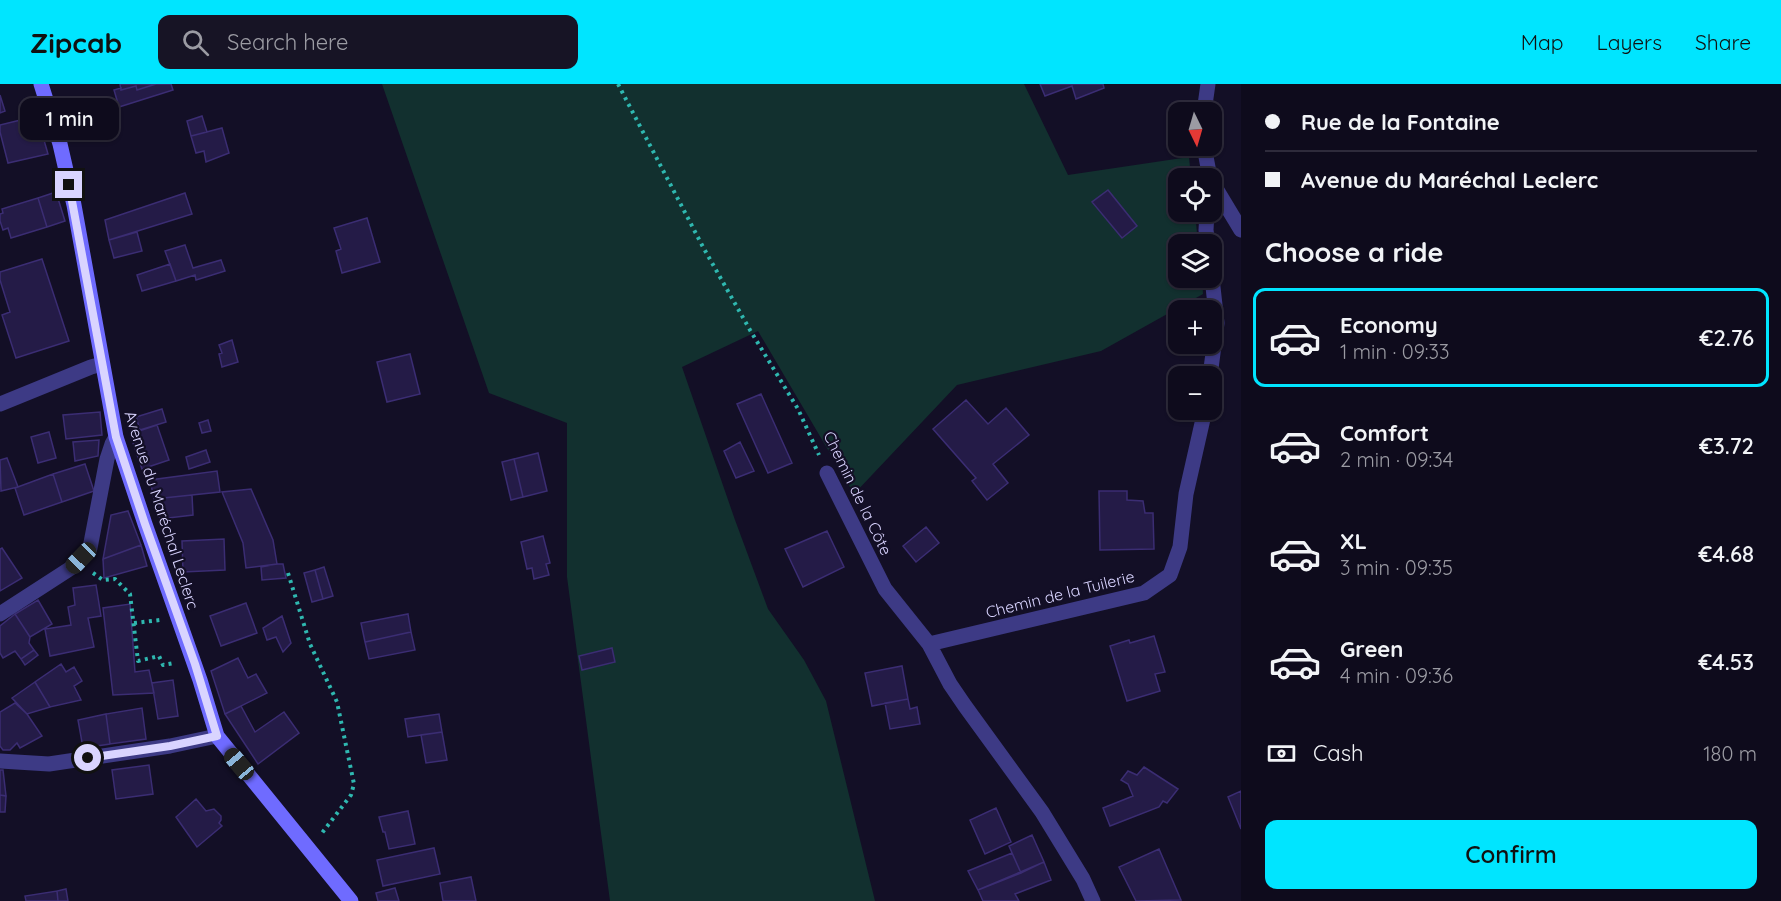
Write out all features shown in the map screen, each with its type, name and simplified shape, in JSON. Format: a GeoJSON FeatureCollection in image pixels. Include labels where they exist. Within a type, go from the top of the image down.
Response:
{"type":"FeatureCollection","features":[{"type":"Feature","properties":{"kind":"street","name":"Avenue du Maréchal Leclerc"},"geometry":{"type":"LineString","coordinates":[[41,84],[60,144],[74,205],[116,437],[200,680],[217,736],[351,901]]}},
{"type":"Feature","properties":{"kind":"street"},"geometry":{"type":"LineString","coordinates":[[1205,102],[1208,84]]}},
{"type":"Feature","properties":{"kind":"street"},"geometry":{"type":"LineString","coordinates":[[1222,199],[1241,230]]}},
{"type":"Feature","properties":{"kind":"street"},"geometry":{"type":"LineString","coordinates":[[1211,366],[1217,323],[1213,288]]}},
{"type":"Feature","properties":{"kind":"street"},"geometry":{"type":"LineString","coordinates":[[0,404],[102,364]]}},
{"type":"Feature","properties":{"kind":"street","name":"Chemin de la Tuilerie"},"geometry":{"type":"LineString","coordinates":[[929,644],[1144,592],[1170,575],[1180,547],[1186,494],[1203,420]]}},
{"type":"Feature","properties":{"kind":"street"},"geometry":{"type":"LineString","coordinates":[[0,614],[71,568],[90,548],[107,459],[116,437]]}},
{"type":"Feature","properties":{"kind":"street","name":"Chemin de la Côte"},"geometry":{"type":"LineString","coordinates":[[827,473],[885,589],[929,644],[964,706],[1042,812],[1083,879],[1093,901]]}},
{"type":"Feature","properties":{"kind":"street"},"geometry":{"type":"LineString","coordinates":[[0,761],[49,764],[170,746],[217,736]]}},
{"type":"Feature","properties":{"kind":"path","name":"Chemin de la Côte"},"geometry":{"type":"LineString","coordinates":[[618,84],[703,247],[798,409],[827,473]]}},
{"type":"Feature","properties":{"kind":"path"},"geometry":{"type":"LineString","coordinates":[[288,573],[310,644],[337,702],[354,784],[351,795],[317,841]]}},
{"type":"Feature","properties":{"kind":"path"},"geometry":{"type":"LineString","coordinates":[[104,580],[115,579],[130,594],[138,661],[159,656],[163,665],[180,662]]}},
{"type":"Feature","properties":{"kind":"path"},"geometry":{"type":"LineString","coordinates":[[134,623],[166,620]]}},
{"type":"Feature","properties":{"kind":"green space"},"geometry":{"type":"Polygon","coordinates":[[[382,84],[1024,84],[1068,175],[1189,157],[1190,168],[1168,168],[1168,222],[1196,222],[1197,234],[1168,234],[1168,288],[1203,288],[1203,294],[1192,300],[1168,300],[1168,314],[1101,351],[957,385],[854,494],[758,331],[682,367],[768,609],[804,660],[826,701],[875,901],[610,901],[567,577],[567,423],[489,393],[382,84]]]}},
{"type":"Feature","properties":{"kind":"building"},"geometry":{"type":"Polygon","coordinates":[[[120,84],[156,84],[137,90],[136,86],[121,90],[120,84]]]}},
{"type":"Feature","properties":{"kind":"building"},"geometry":{"type":"Polygon","coordinates":[[[156,84],[171,84],[173,90],[119,107],[114,90],[136,86],[137,90],[156,84]]]}},
{"type":"Feature","properties":{"kind":"building"},"geometry":{"type":"Polygon","coordinates":[[[1040,84],[1103,84],[1104,88],[1076,99],[1072,86],[1045,96],[1040,84]]]}},
{"type":"Feature","properties":{"kind":"building"},"geometry":{"type":"Polygon","coordinates":[[[0,95],[5,111],[0,113],[0,95]]]}},
{"type":"Feature","properties":{"kind":"building"},"geometry":{"type":"Polygon","coordinates":[[[37,116],[48,154],[8,163],[0,125],[37,116]]]}},
{"type":"Feature","properties":{"kind":"building"},"geometry":{"type":"Polygon","coordinates":[[[202,116],[207,132],[191,136],[187,121],[202,116]]]}},
{"type":"Feature","properties":{"kind":"building"},"geometry":{"type":"Polygon","coordinates":[[[222,128],[229,153],[206,162],[204,151],[196,153],[191,136],[222,128]]]}},
{"type":"Feature","properties":{"kind":"building"},"geometry":{"type":"Polygon","coordinates":[[[1108,190],[1137,226],[1122,238],[1092,202],[1108,190]]]}},
{"type":"Feature","properties":{"kind":"building"},"geometry":{"type":"Polygon","coordinates":[[[56,192],[65,221],[47,227],[38,198],[56,192]]]}},
{"type":"Feature","properties":{"kind":"building"},"geometry":{"type":"Polygon","coordinates":[[[185,193],[192,214],[109,240],[105,220],[185,193]]]}},
{"type":"Feature","properties":{"kind":"building"},"geometry":{"type":"Polygon","coordinates":[[[38,198],[47,227],[11,238],[8,228],[3,230],[0,221],[2,209],[38,198]]]}},
{"type":"Feature","properties":{"kind":"building"},"geometry":{"type":"Polygon","coordinates":[[[367,218],[380,262],[342,273],[336,251],[341,249],[334,228],[367,218]]]}},
{"type":"Feature","properties":{"kind":"building"},"geometry":{"type":"Polygon","coordinates":[[[137,232],[142,251],[114,258],[109,240],[137,232]]]}},
{"type":"Feature","properties":{"kind":"building"},"geometry":{"type":"Polygon","coordinates":[[[185,245],[193,268],[221,260],[225,271],[196,280],[195,275],[176,281],[165,251],[185,245]]]}},
{"type":"Feature","properties":{"kind":"building"},"geometry":{"type":"Polygon","coordinates":[[[42,259],[69,341],[16,358],[2,315],[10,312],[0,280],[0,272],[42,259]]]}},
{"type":"Feature","properties":{"kind":"building"},"geometry":{"type":"Polygon","coordinates":[[[170,264],[176,281],[142,291],[137,275],[170,264]]]}},
{"type":"Feature","properties":{"kind":"building"},"geometry":{"type":"Polygon","coordinates":[[[232,340],[238,362],[222,367],[219,354],[222,353],[219,345],[232,340]]]}},
{"type":"Feature","properties":{"kind":"building"},"geometry":{"type":"Polygon","coordinates":[[[410,354],[420,394],[387,402],[377,362],[410,354]]]}},
{"type":"Feature","properties":{"kind":"building"},"geometry":{"type":"Polygon","coordinates":[[[761,394],[792,463],[768,473],[737,404],[761,394]]]}},
{"type":"Feature","properties":{"kind":"building"},"geometry":{"type":"Polygon","coordinates":[[[966,400],[988,424],[1006,408],[1029,435],[993,464],[1008,483],[987,500],[972,481],[976,478],[933,429],[966,400]]]}},
{"type":"Feature","properties":{"kind":"building"},"geometry":{"type":"Polygon","coordinates":[[[162,409],[166,422],[140,430],[136,417],[162,409]]]}},
{"type":"Feature","properties":{"kind":"building"},"geometry":{"type":"Polygon","coordinates":[[[100,412],[102,435],[66,439],[63,415],[100,412]]]}},
{"type":"Feature","properties":{"kind":"building"},"geometry":{"type":"Polygon","coordinates":[[[208,420],[211,431],[202,433],[199,423],[208,420]]]}},
{"type":"Feature","properties":{"kind":"building"},"geometry":{"type":"Polygon","coordinates":[[[157,425],[169,460],[142,469],[130,434],[157,425]]]}},
{"type":"Feature","properties":{"kind":"building"},"geometry":{"type":"Polygon","coordinates":[[[49,432],[56,458],[38,463],[31,437],[49,432]]]}},
{"type":"Feature","properties":{"kind":"building"},"geometry":{"type":"Polygon","coordinates":[[[99,440],[98,456],[75,461],[73,442],[99,440]]]}},
{"type":"Feature","properties":{"kind":"building"},"geometry":{"type":"Polygon","coordinates":[[[740,442],[754,471],[736,478],[724,451],[740,442]]]}},
{"type":"Feature","properties":{"kind":"building"},"geometry":{"type":"Polygon","coordinates":[[[206,450],[210,462],[189,469],[186,457],[206,450]]]}},
{"type":"Feature","properties":{"kind":"building"},"geometry":{"type":"Polygon","coordinates":[[[538,453],[547,491],[523,497],[514,459],[538,453]]]}},
{"type":"Feature","properties":{"kind":"building"},"geometry":{"type":"Polygon","coordinates":[[[7,458],[18,487],[1,491],[0,460],[7,458]]]}},
{"type":"Feature","properties":{"kind":"building"},"geometry":{"type":"Polygon","coordinates":[[[514,459],[523,497],[511,500],[502,462],[514,459]]]}},
{"type":"Feature","properties":{"kind":"building"},"geometry":{"type":"Polygon","coordinates":[[[85,464],[94,491],[62,502],[53,474],[85,464]]]}},
{"type":"Feature","properties":{"kind":"building"},"geometry":{"type":"Polygon","coordinates":[[[217,471],[220,492],[154,499],[150,480],[217,471]]]}},
{"type":"Feature","properties":{"kind":"building"},"geometry":{"type":"Polygon","coordinates":[[[53,474],[62,502],[24,515],[15,488],[53,474]]]}},
{"type":"Feature","properties":{"kind":"building"},"geometry":{"type":"Polygon","coordinates":[[[251,489],[273,540],[277,564],[246,568],[243,543],[222,492],[251,489]]]}},
{"type":"Feature","properties":{"kind":"building"},"geometry":{"type":"Polygon","coordinates":[[[1099,491],[1127,491],[1127,500],[1143,501],[1145,513],[1153,513],[1154,549],[1100,550],[1099,491]]]}},
{"type":"Feature","properties":{"kind":"building"},"geometry":{"type":"Polygon","coordinates":[[[192,495],[193,515],[160,519],[154,499],[192,495]]]}},
{"type":"Feature","properties":{"kind":"building"},"geometry":{"type":"Polygon","coordinates":[[[128,511],[141,545],[103,559],[111,515],[128,511]]]}},
{"type":"Feature","properties":{"kind":"building"},"geometry":{"type":"Polygon","coordinates":[[[926,527],[939,543],[916,562],[903,546],[926,527]]]}},
{"type":"Feature","properties":{"kind":"building"},"geometry":{"type":"Polygon","coordinates":[[[827,531],[844,567],[803,587],[785,549],[827,531]]]}},
{"type":"Feature","properties":{"kind":"building"},"geometry":{"type":"Polygon","coordinates":[[[543,536],[550,563],[546,564],[549,575],[534,579],[532,568],[527,569],[521,542],[543,536]]]}},
{"type":"Feature","properties":{"kind":"building"},"geometry":{"type":"Polygon","coordinates":[[[224,539],[225,570],[183,572],[182,541],[224,539]]]}},
{"type":"Feature","properties":{"kind":"building"},"geometry":{"type":"Polygon","coordinates":[[[141,545],[147,566],[104,578],[103,559],[141,545]]]}},
{"type":"Feature","properties":{"kind":"building"},"geometry":{"type":"Polygon","coordinates":[[[2,548],[22,578],[0,591],[0,549],[2,548]]]}},
{"type":"Feature","properties":{"kind":"building"},"geometry":{"type":"Polygon","coordinates":[[[283,564],[286,578],[262,580],[261,567],[283,564]]]}},
{"type":"Feature","properties":{"kind":"building"},"geometry":{"type":"Polygon","coordinates":[[[324,567],[333,596],[323,599],[315,570],[324,567]]]}},
{"type":"Feature","properties":{"kind":"building"},"geometry":{"type":"Polygon","coordinates":[[[315,570],[323,599],[312,602],[304,573],[315,570]]]}},
{"type":"Feature","properties":{"kind":"building"},"geometry":{"type":"Polygon","coordinates":[[[96,585],[101,616],[88,618],[94,647],[50,656],[45,629],[71,625],[68,607],[75,605],[73,588],[96,585]]]}},
{"type":"Feature","properties":{"kind":"building"},"geometry":{"type":"Polygon","coordinates":[[[38,600],[52,624],[30,637],[15,614],[38,600]]]}},
{"type":"Feature","properties":{"kind":"building"},"geometry":{"type":"Polygon","coordinates":[[[246,603],[257,633],[221,646],[210,616],[246,603]]]}},
{"type":"Feature","properties":{"kind":"building"},"geometry":{"type":"Polygon","coordinates":[[[130,604],[135,672],[149,670],[154,693],[113,695],[103,608],[130,604]]]}},
{"type":"Feature","properties":{"kind":"building"},"geometry":{"type":"Polygon","coordinates":[[[15,614],[30,637],[29,643],[34,650],[21,659],[15,651],[3,658],[0,653],[0,626],[15,614]]]}},
{"type":"Feature","properties":{"kind":"building"},"geometry":{"type":"Polygon","coordinates":[[[408,614],[411,632],[365,642],[361,623],[408,614]]]}},
{"type":"Feature","properties":{"kind":"building"},"geometry":{"type":"Polygon","coordinates":[[[282,616],[291,643],[283,652],[276,637],[267,640],[263,628],[282,616]]]}},
{"type":"Feature","properties":{"kind":"building"},"geometry":{"type":"Polygon","coordinates":[[[411,632],[415,650],[369,659],[365,642],[411,632]]]}},
{"type":"Feature","properties":{"kind":"building"},"geometry":{"type":"Polygon","coordinates":[[[1154,636],[1165,672],[1155,674],[1160,691],[1127,701],[1110,646],[1154,636]]]}},
{"type":"Feature","properties":{"kind":"building"},"geometry":{"type":"Polygon","coordinates":[[[612,648],[615,662],[582,670],[579,656],[612,648]]]}},
{"type":"Feature","properties":{"kind":"building"},"geometry":{"type":"Polygon","coordinates":[[[34,650],[38,655],[25,665],[21,659],[34,650]]]}},
{"type":"Feature","properties":{"kind":"building"},"geometry":{"type":"Polygon","coordinates":[[[238,658],[248,678],[256,674],[267,693],[225,714],[211,671],[238,658]]]}},
{"type":"Feature","properties":{"kind":"building"},"geometry":{"type":"Polygon","coordinates":[[[61,664],[66,672],[74,667],[82,681],[74,686],[81,700],[50,707],[35,682],[61,664]]]}},
{"type":"Feature","properties":{"kind":"building"},"geometry":{"type":"Polygon","coordinates":[[[902,666],[908,699],[872,706],[865,673],[902,666]]]}},
{"type":"Feature","properties":{"kind":"building"},"geometry":{"type":"Polygon","coordinates":[[[173,680],[178,716],[158,719],[152,683],[173,680]]]}},
{"type":"Feature","properties":{"kind":"building"},"geometry":{"type":"Polygon","coordinates":[[[35,682],[50,707],[27,714],[12,698],[35,682]]]}},
{"type":"Feature","properties":{"kind":"building"},"geometry":{"type":"Polygon","coordinates":[[[908,699],[910,709],[917,707],[920,724],[890,729],[885,703],[908,699]]]}},
{"type":"Feature","properties":{"kind":"building"},"geometry":{"type":"Polygon","coordinates":[[[15,703],[27,714],[42,736],[20,748],[17,743],[10,750],[3,750],[0,746],[0,712],[15,703]]]}},
{"type":"Feature","properties":{"kind":"building"},"geometry":{"type":"Polygon","coordinates":[[[241,706],[255,732],[284,712],[299,733],[258,764],[225,714],[241,706]]]}},
{"type":"Feature","properties":{"kind":"building"},"geometry":{"type":"Polygon","coordinates":[[[142,708],[146,739],[110,744],[106,714],[142,708]]]}},
{"type":"Feature","properties":{"kind":"building"},"geometry":{"type":"Polygon","coordinates":[[[106,714],[110,744],[83,748],[78,720],[106,714]]]}},
{"type":"Feature","properties":{"kind":"building"},"geometry":{"type":"Polygon","coordinates":[[[439,714],[442,732],[408,737],[405,719],[439,714]]]}},
{"type":"Feature","properties":{"kind":"building"},"geometry":{"type":"Polygon","coordinates":[[[442,732],[447,760],[426,763],[421,735],[442,732]]]}},
{"type":"Feature","properties":{"kind":"building"},"geometry":{"type":"Polygon","coordinates":[[[149,765],[153,794],[116,799],[112,770],[149,765]]]}},
{"type":"Feature","properties":{"kind":"building"},"geometry":{"type":"Polygon","coordinates":[[[1144,767],[1178,789],[1167,803],[1163,801],[1159,807],[1110,826],[1103,808],[1133,796],[1128,784],[1121,780],[1128,771],[1137,775],[1144,767]]]}},
{"type":"Feature","properties":{"kind":"building"},"geometry":{"type":"Polygon","coordinates":[[[0,770],[3,770],[6,796],[0,795],[0,770]]]}},
{"type":"Feature","properties":{"kind":"building"},"geometry":{"type":"Polygon","coordinates":[[[1241,791],[1241,829],[1228,797],[1241,791]]]}},
{"type":"Feature","properties":{"kind":"building"},"geometry":{"type":"Polygon","coordinates":[[[0,795],[6,796],[5,812],[0,812],[0,795]]]}},
{"type":"Feature","properties":{"kind":"building"},"geometry":{"type":"Polygon","coordinates":[[[196,799],[206,811],[214,809],[221,816],[219,823],[222,826],[197,847],[176,817],[196,799]]]}},
{"type":"Feature","properties":{"kind":"building"},"geometry":{"type":"Polygon","coordinates":[[[996,808],[1011,842],[985,854],[970,820],[996,808]]]}},
{"type":"Feature","properties":{"kind":"building"},"geometry":{"type":"Polygon","coordinates":[[[408,811],[415,844],[389,849],[379,817],[408,811]]]}},
{"type":"Feature","properties":{"kind":"building"},"geometry":{"type":"Polygon","coordinates":[[[1032,835],[1044,862],[1021,873],[1009,846],[1032,835]]]}},
{"type":"Feature","properties":{"kind":"building"},"geometry":{"type":"Polygon","coordinates":[[[434,848],[440,874],[383,886],[377,860],[434,848]]]}},
{"type":"Feature","properties":{"kind":"building"},"geometry":{"type":"Polygon","coordinates":[[[1159,849],[1181,900],[1136,901],[1119,867],[1159,849]]]}},
{"type":"Feature","properties":{"kind":"building"},"geometry":{"type":"Polygon","coordinates":[[[1012,853],[1021,873],[978,890],[968,871],[1012,853]]]}},
{"type":"Feature","properties":{"kind":"building"},"geometry":{"type":"Polygon","coordinates":[[[1044,862],[1051,880],[1015,894],[1019,901],[983,901],[978,890],[1044,862]]]}},
{"type":"Feature","properties":{"kind":"building"},"geometry":{"type":"Polygon","coordinates":[[[471,877],[476,901],[443,901],[440,883],[471,877]]]}},
{"type":"Feature","properties":{"kind":"building"},"geometry":{"type":"Polygon","coordinates":[[[395,888],[399,901],[378,901],[376,893],[395,888]]]}},
{"type":"Feature","properties":{"kind":"building"},"geometry":{"type":"Polygon","coordinates":[[[66,889],[68,901],[58,901],[57,891],[66,889]]]}},
{"type":"Feature","properties":{"kind":"building"},"geometry":{"type":"Polygon","coordinates":[[[57,891],[58,901],[26,901],[25,896],[57,891]]]}},
{"type":"Feature","properties":{"kind":"route"},"geometry":{"type":"LineString","coordinates":[[69,185],[116,437],[195,664],[217,736],[170,746],[88,758]]}}]}
